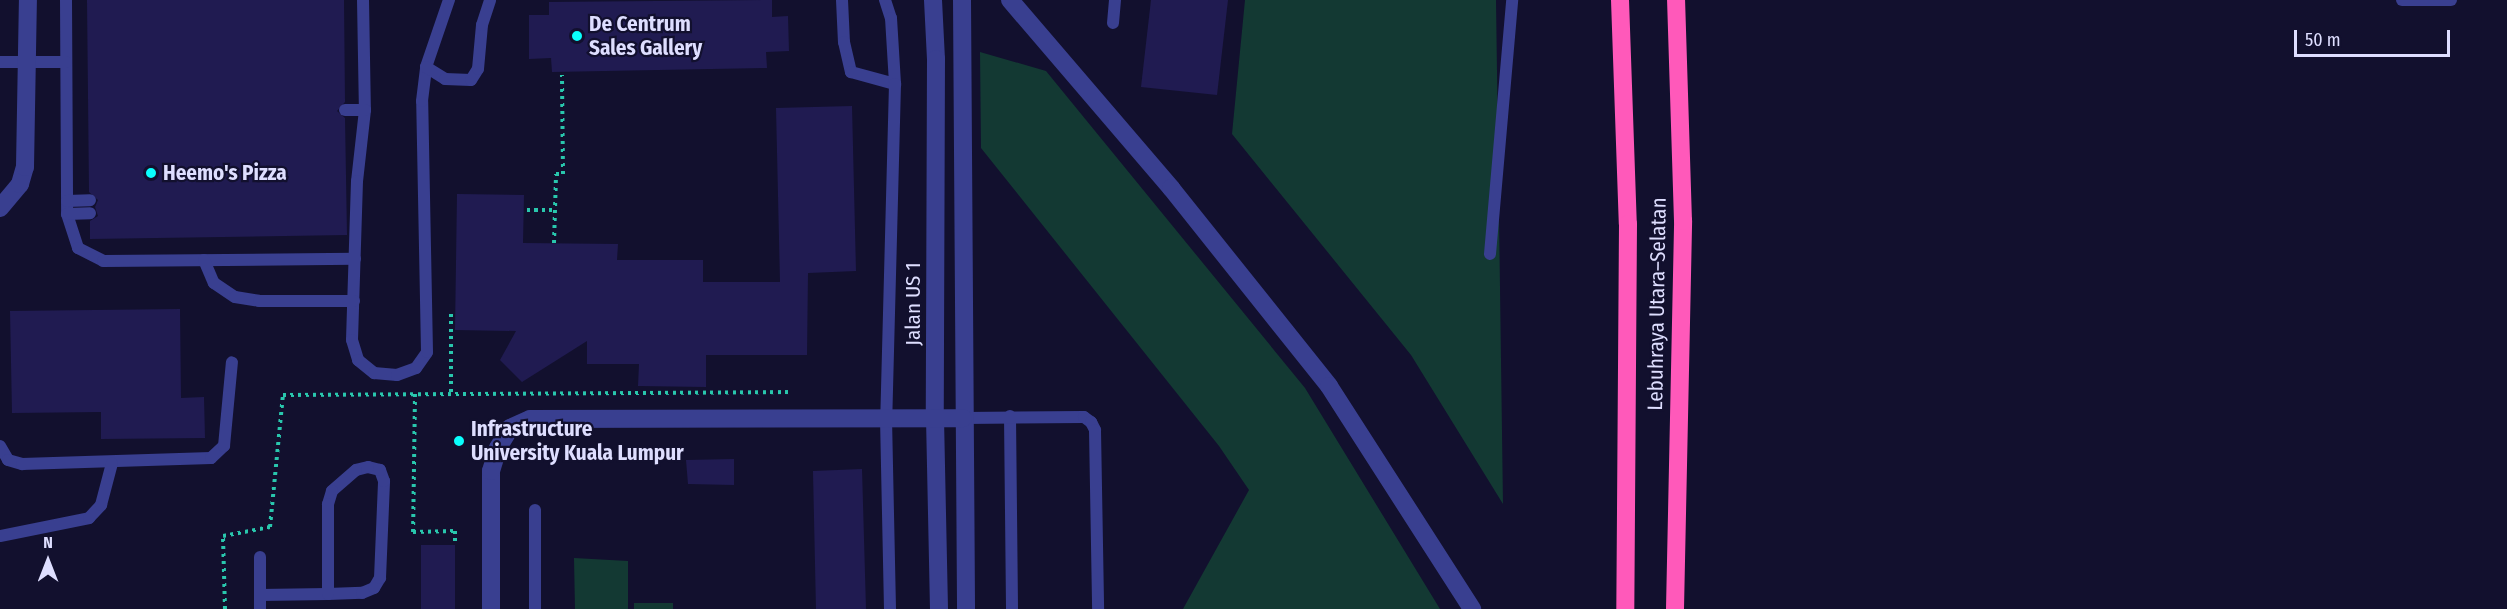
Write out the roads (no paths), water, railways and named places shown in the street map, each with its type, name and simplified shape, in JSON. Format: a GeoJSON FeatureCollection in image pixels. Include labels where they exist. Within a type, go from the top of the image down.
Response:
{"type":"FeatureCollection","features":[{"type":"Feature","properties":{"kind":"highway","name":"Lebuhraya Utara–Selatan"},"geometry":{"type":"LineString","coordinates":[[1620,0],[1628,224],[1625,609]]}},
{"type":"Feature","properties":{"kind":"highway","name":"Lebuhraya Utara–Selatan"},"geometry":{"type":"LineString","coordinates":[[1675,609],[1683,221],[1676,0]]}},
{"type":"Feature","properties":{"kind":"street"},"geometry":{"type":"LineString","coordinates":[[0,208],[20,184],[26,166],[28,0]]}},
{"type":"Feature","properties":{"kind":"street","name":"Jalan US 1"},"geometry":{"type":"LineString","coordinates":[[933,0],[936,59],[935,418],[939,609]]}},
{"type":"Feature","properties":{"kind":"street"},"geometry":{"type":"LineString","coordinates":[[962,0],[966,609]]}},
{"type":"Feature","properties":{"kind":"street"},"geometry":{"type":"LineString","coordinates":[[1010,0],[1171,188],[1329,386],[1472,609]]}},
{"type":"Feature","properties":{"kind":"street"},"geometry":{"type":"LineString","coordinates":[[0,189],[0,208]]}},
{"type":"Feature","properties":{"kind":"street"},"geometry":{"type":"LineString","coordinates":[[490,609],[491,471],[498,447],[510,428],[531,419],[559,417],[963,418]]}},
{"type":"Feature","properties":{"kind":"lane"},"geometry":{"type":"LineString","coordinates":[[66,0],[67,207],[78,248],[103,261],[355,259]]}},
{"type":"Feature","properties":{"kind":"lane"},"geometry":{"type":"LineString","coordinates":[[363,0],[365,110],[352,180],[355,259],[352,340],[358,360],[374,373],[397,375],[416,368],[427,352],[430,331],[422,101],[426,67],[449,0]]}},
{"type":"Feature","properties":{"kind":"lane"},"geometry":{"type":"LineString","coordinates":[[426,67],[445,79],[471,80],[478,69],[482,25],[490,0]]}},
{"type":"Feature","properties":{"kind":"lane"},"geometry":{"type":"LineString","coordinates":[[842,0],[843,42],[852,72],[895,84]]}},
{"type":"Feature","properties":{"kind":"lane"},"geometry":{"type":"LineString","coordinates":[[885,0],[891,18],[895,84],[886,418],[890,609]]}},
{"type":"Feature","properties":{"kind":"lane"},"geometry":{"type":"LineString","coordinates":[[1113,23],[1115,0]]}},
{"type":"Feature","properties":{"kind":"lane"},"geometry":{"type":"LineString","coordinates":[[1490,254],[1512,0]]}},
{"type":"Feature","properties":{"kind":"lane"},"geometry":{"type":"LineString","coordinates":[[2402,0],[2451,0]]}},
{"type":"Feature","properties":{"kind":"lane"},"geometry":{"type":"LineString","coordinates":[[0,62],[66,62]]}},
{"type":"Feature","properties":{"kind":"lane"},"geometry":{"type":"LineString","coordinates":[[345,110],[365,110]]}},
{"type":"Feature","properties":{"kind":"lane"},"geometry":{"type":"LineString","coordinates":[[67,207],[90,200]]}},
{"type":"Feature","properties":{"kind":"lane"},"geometry":{"type":"LineString","coordinates":[[67,207],[90,213]]}},
{"type":"Feature","properties":{"kind":"lane"},"geometry":{"type":"LineString","coordinates":[[204,260],[214,283],[235,297],[354,301]]}},
{"type":"Feature","properties":{"kind":"lane"},"geometry":{"type":"LineString","coordinates":[[0,446],[8,460],[22,464],[112,463],[211,458],[224,446],[232,362]]}},
{"type":"Feature","properties":{"kind":"lane"},"geometry":{"type":"LineString","coordinates":[[1010,416],[1012,609]]}},
{"type":"Feature","properties":{"kind":"lane"},"geometry":{"type":"LineString","coordinates":[[963,418],[1084,417],[1095,430],[1098,609]]}},
{"type":"Feature","properties":{"kind":"lane"},"geometry":{"type":"LineString","coordinates":[[0,536],[89,518],[105,496],[112,463]]}},
{"type":"Feature","properties":{"kind":"lane"},"geometry":{"type":"LineString","coordinates":[[260,596],[328,594],[362,593],[374,588],[380,578],[384,481],[380,470],[368,467],[356,470],[332,491],[328,504],[328,594]]}},
{"type":"Feature","properties":{"kind":"lane"},"geometry":{"type":"LineString","coordinates":[[535,510],[535,609]]}},
{"type":"Feature","properties":{"kind":"lane"},"geometry":{"type":"LineString","coordinates":[[260,558],[260,609]]}},
{"type":"Feature","properties":{"kind":"place","name":"De Centrum Sales Gallery"},"geometry":{"type":"Point","coordinates":[577,36]}},
{"type":"Feature","properties":{"kind":"place","name":"Heemo's Pizza"},"geometry":{"type":"Point","coordinates":[151,173]}},
{"type":"Feature","properties":{"kind":"place","name":"Infrastructure University Kuala Lumpur"},"geometry":{"type":"Point","coordinates":[459,441]}}]}
